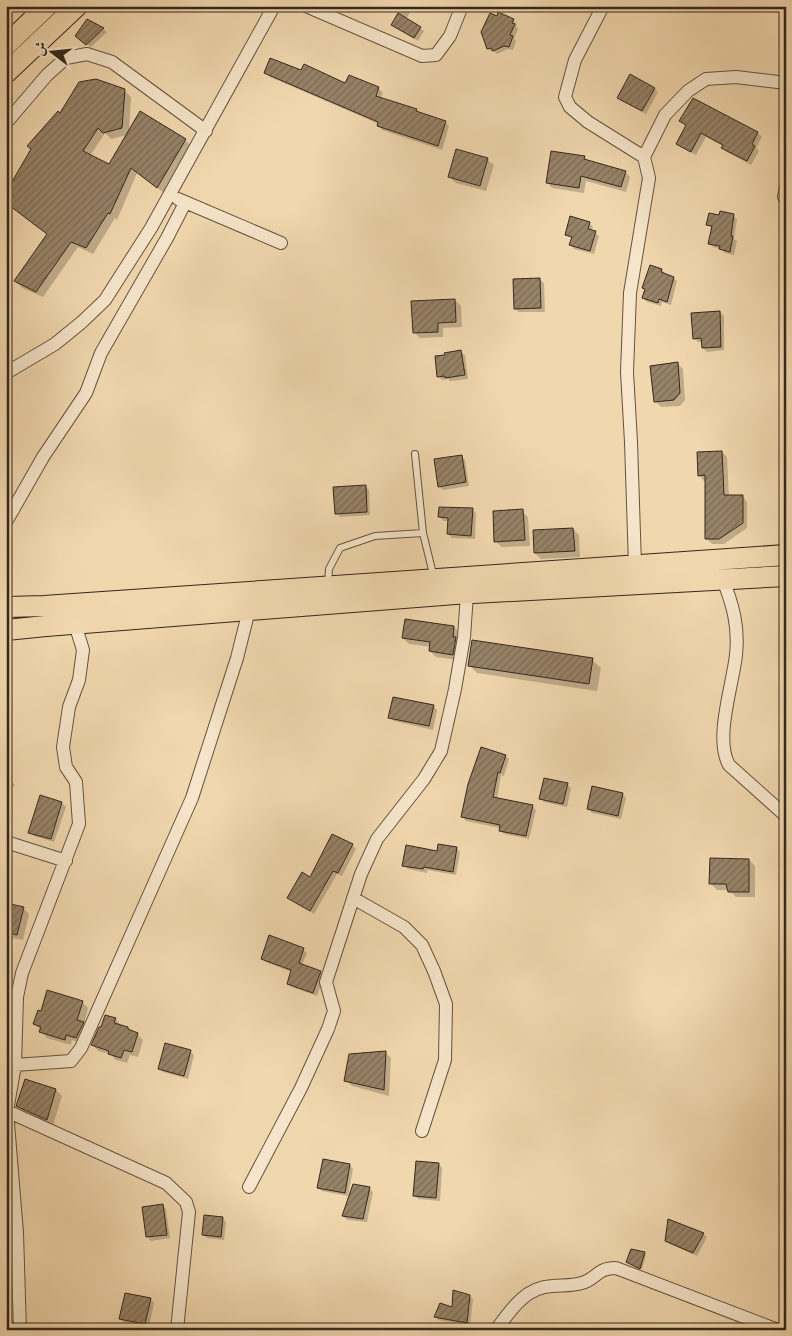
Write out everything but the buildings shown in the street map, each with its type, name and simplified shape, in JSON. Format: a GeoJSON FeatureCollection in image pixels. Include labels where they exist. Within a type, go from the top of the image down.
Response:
{"type":"FeatureCollection","features":[{"type":"Feature","properties":{"kind":"main road"},"geometry":{"type":"LineString","coordinates":[[6,45],[47,6]]}},
{"type":"Feature","properties":{"kind":"main road"},"geometry":{"type":"LineString","coordinates":[[6,73],[76,6]]}},
{"type":"Feature","properties":{"kind":"main road"},"geometry":{"type":"LineString","coordinates":[[6,607],[44,606],[786,554]]}},
{"type":"Feature","properties":{"kind":"main road"},"geometry":{"type":"LineString","coordinates":[[6,630],[467,594],[786,576]]}},
{"type":"Feature","properties":{"kind":"main road"},"geometry":{"type":"LineString","coordinates":[[44,606],[46,626]]}},
{"type":"Feature","properties":{"kind":"street"},"geometry":{"type":"LineString","coordinates":[[306,6],[422,56],[436,56],[450,36],[462,6]]}},
{"type":"Feature","properties":{"kind":"street"},"geometry":{"type":"LineString","coordinates":[[603,6],[574,60],[565,96],[570,108],[588,122],[644,157]]}},
{"type":"Feature","properties":{"kind":"street"},"geometry":{"type":"LineString","coordinates":[[6,373],[55,344],[105,300],[152,228],[206,131],[268,9]]}},
{"type":"Feature","properties":{"kind":"street"},"geometry":{"type":"LineString","coordinates":[[6,124],[47,75],[66,58],[87,54],[112,62],[206,131]]}},
{"type":"Feature","properties":{"kind":"street"},"geometry":{"type":"LineString","coordinates":[[635,565],[627,372],[630,294],[649,178],[644,157],[665,115],[688,91],[706,79],[736,77],[786,83]]}},
{"type":"Feature","properties":{"kind":"street"},"geometry":{"type":"LineString","coordinates":[[170,195],[281,243]]}},
{"type":"Feature","properties":{"kind":"street"},"geometry":{"type":"LineString","coordinates":[[6,522],[43,457],[86,393],[102,353],[185,203]]}},
{"type":"Feature","properties":{"kind":"street"},"geometry":{"type":"LineString","coordinates":[[723,580],[733,604],[737,636],[736,656],[725,720],[725,759],[729,765],[786,816]]}},
{"type":"Feature","properties":{"kind":"street"},"geometry":{"type":"LineString","coordinates":[[249,1187],[301,1088],[328,1029],[334,1011],[326,982],[361,874],[377,838],[424,778],[441,751],[463,646],[467,594]]}},
{"type":"Feature","properties":{"kind":"street"},"geometry":{"type":"LineString","coordinates":[[14,1065],[71,1061],[81,1048],[192,798],[237,658],[249,610]]}},
{"type":"Feature","properties":{"kind":"street"},"geometry":{"type":"LineString","coordinates":[[20,1330],[17,1233],[7,1111],[14,1065],[16,997],[22,973],[80,824],[76,782],[66,768],[63,747],[69,707],[79,680],[83,650],[75,624]]}},
{"type":"Feature","properties":{"kind":"street"},"geometry":{"type":"LineString","coordinates":[[6,842],[66,860]]}},
{"type":"Feature","properties":{"kind":"street"},"geometry":{"type":"LineString","coordinates":[[353,898],[404,927],[422,945],[446,1004],[445,1060],[422,1131]]}},
{"type":"Feature","properties":{"kind":"street"},"geometry":{"type":"LineString","coordinates":[[7,1111],[166,1183],[186,1202],[189,1212],[177,1330]]}},
{"type":"Feature","properties":{"kind":"street"},"geometry":{"type":"LineString","coordinates":[[496,1330],[516,1303],[536,1289],[585,1283],[606,1268],[616,1268],[778,1330]]}},
{"type":"Feature","properties":{"kind":"lane"},"geometry":{"type":"LineString","coordinates":[[415,454],[423,533],[435,579]]}},
{"type":"Feature","properties":{"kind":"lane"},"geometry":{"type":"LineString","coordinates":[[328,586],[329,569],[340,548],[375,536],[423,533]]}}]}
